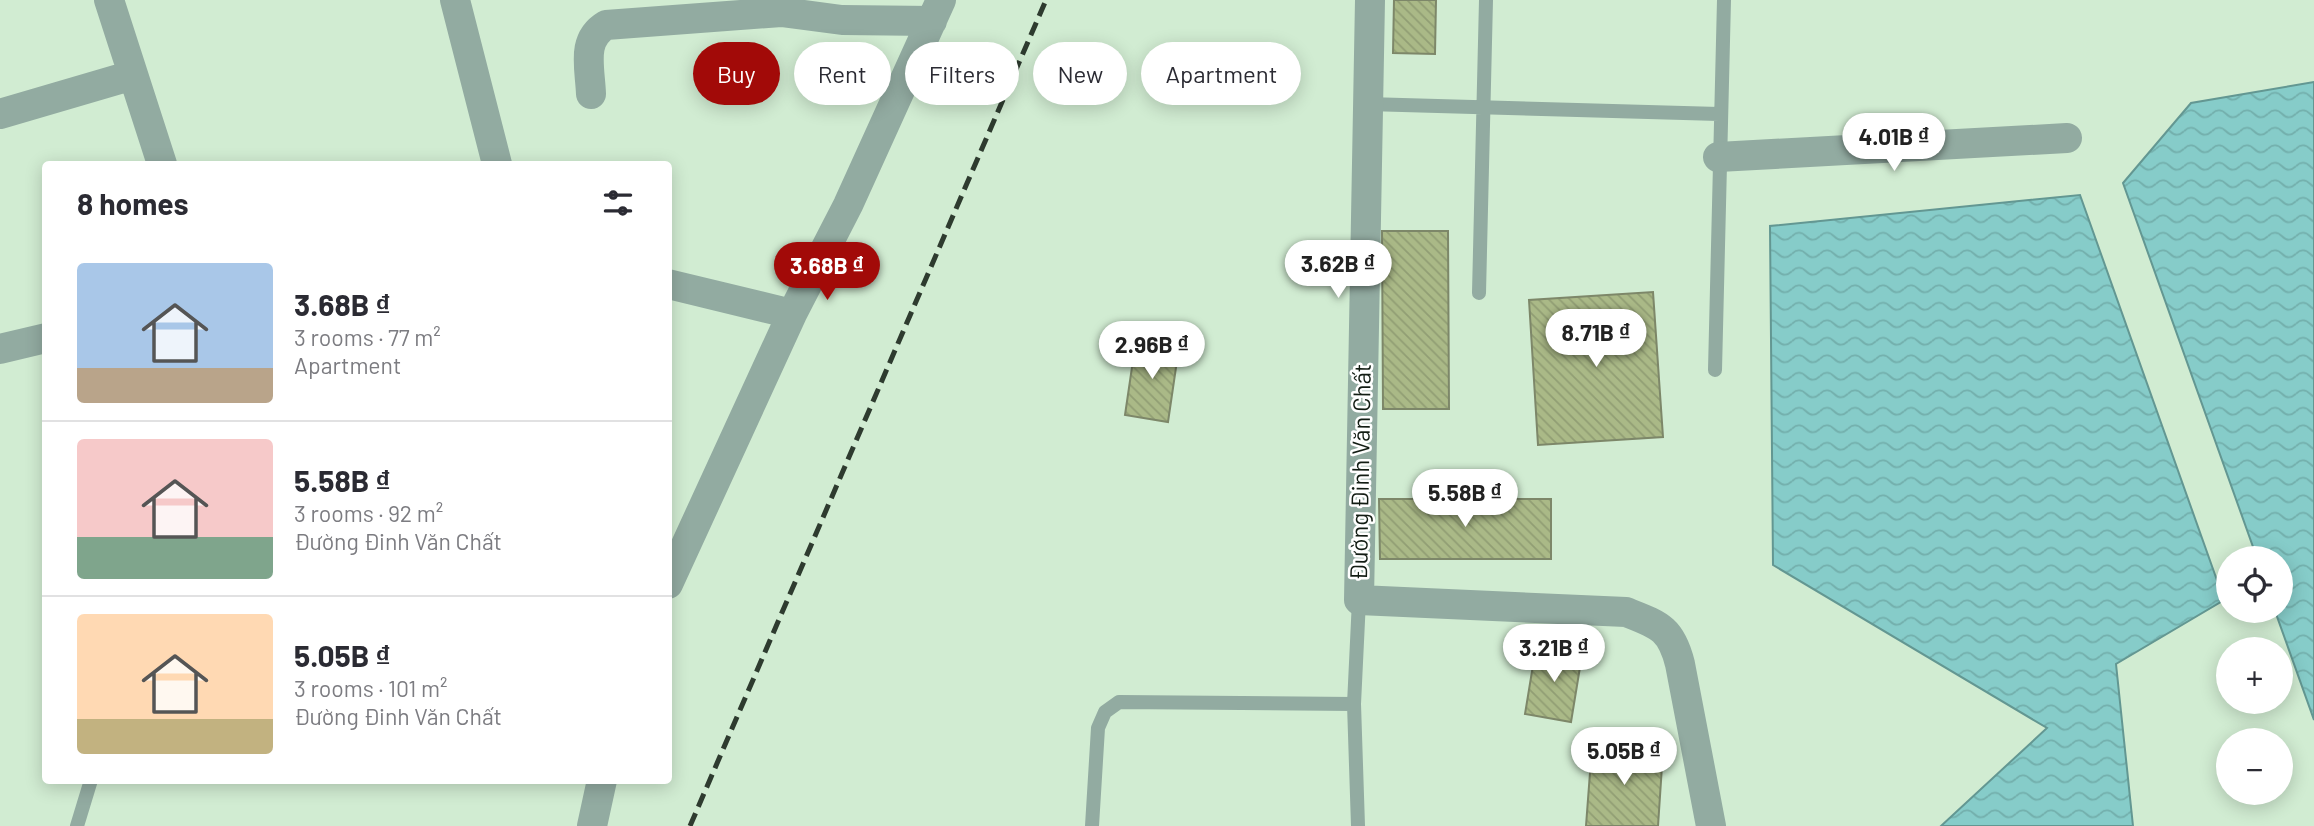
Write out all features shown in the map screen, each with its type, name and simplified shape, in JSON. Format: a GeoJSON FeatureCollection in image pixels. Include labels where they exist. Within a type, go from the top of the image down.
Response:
{"type":"FeatureCollection","features":[{"type":"Feature","properties":{"kind":"street"},"geometry":{"type":"LineString","coordinates":[[109,0],[161,161]]}},
{"type":"Feature","properties":{"kind":"street"},"geometry":{"type":"LineString","coordinates":[[454,0],[496,161]]}},
{"type":"Feature","properties":{"kind":"street","name":"Đường Đinh Văn Chất"},"geometry":{"type":"LineString","coordinates":[[1370,0],[1359,600],[1626,612],[1664,631],[1674,640],[1680,664],[1711,826]]}},
{"type":"Feature","properties":{"kind":"street"},"geometry":{"type":"LineString","coordinates":[[592,94],[591,37],[606,25],[614,23],[781,12],[842,20],[936,11],[848,205],[792,314],[672,575]]}},
{"type":"Feature","properties":{"kind":"street"},"geometry":{"type":"LineString","coordinates":[[0,114],[133,75]]}},
{"type":"Feature","properties":{"kind":"street"},"geometry":{"type":"LineString","coordinates":[[1718,157],[2067,138]]}},
{"type":"Feature","properties":{"kind":"street"},"geometry":{"type":"LineString","coordinates":[[672,285],[792,314]]}},
{"type":"Feature","properties":{"kind":"street"},"geometry":{"type":"LineString","coordinates":[[0,349],[42,339]]}},
{"type":"Feature","properties":{"kind":"street"},"geometry":{"type":"LineString","coordinates":[[592,826],[601,784]]}},
{"type":"Feature","properties":{"kind":"lane"},"geometry":{"type":"LineString","coordinates":[[1479,293],[1486,0]]}},
{"type":"Feature","properties":{"kind":"lane"},"geometry":{"type":"LineString","coordinates":[[1715,370],[1719,114],[1724,0]]}},
{"type":"Feature","properties":{"kind":"lane"},"geometry":{"type":"LineString","coordinates":[[1367,104],[1719,114]]}},
{"type":"Feature","properties":{"kind":"lane"},"geometry":{"type":"LineString","coordinates":[[1358,826],[1354,704],[1359,600]]}},
{"type":"Feature","properties":{"kind":"lane"},"geometry":{"type":"LineString","coordinates":[[1091,826],[1098,728],[1105,712],[1119,702],[1354,704]]}},
{"type":"Feature","properties":{"kind":"lane"},"geometry":{"type":"LineString","coordinates":[[77,826],[90,784]]}},
{"type":"Feature","properties":{"kind":"water"},"geometry":{"type":"Polygon","coordinates":[[[2314,82],[2314,720],[2293,661],[2293,637],[2284,637],[2279,623],[2293,623],[2293,546],[2253,546],[2123,183],[2191,103],[2314,82]]]}},
{"type":"Feature","properties":{"kind":"water"},"geometry":{"type":"Polygon","coordinates":[[[2080,195],[2216,578],[2216,605],[2116,664],[2133,826],[1941,826],[2047,728],[1773,565],[1770,226],[2080,195]]]}},
{"type":"Feature","properties":{"kind":"building"},"geometry":{"type":"Polygon","coordinates":[[[1394,0],[1436,0],[1435,54],[1393,53],[1394,0]]]}},
{"type":"Feature","properties":{"kind":"building"},"geometry":{"type":"Polygon","coordinates":[[[1382,231],[1448,231],[1449,409],[1383,409],[1382,231]]]}},
{"type":"Feature","properties":{"kind":"building"},"geometry":{"type":"Polygon","coordinates":[[[1653,292],[1663,437],[1538,445],[1529,300],[1653,292]]]}},
{"type":"Feature","properties":{"kind":"building"},"geometry":{"type":"Polygon","coordinates":[[[1136,340],[1179,347],[1168,422],[1125,415],[1136,340]]]}},
{"type":"Feature","properties":{"kind":"building"},"geometry":{"type":"Polygon","coordinates":[[[1379,499],[1551,499],[1551,559],[1380,559],[1379,499]]]}},
{"type":"Feature","properties":{"kind":"building"},"geometry":{"type":"Polygon","coordinates":[[[1536,647],[1582,655],[1571,722],[1525,714],[1536,647]]]}},
{"type":"Feature","properties":{"kind":"building"},"geometry":{"type":"Polygon","coordinates":[[[1592,746],[1663,751],[1658,826],[1586,826],[1592,746]]]}},
{"type":"Feature","properties":{"kind":"railway"},"geometry":{"type":"LineString","coordinates":[[690,826],[1046,0]]}}]}
